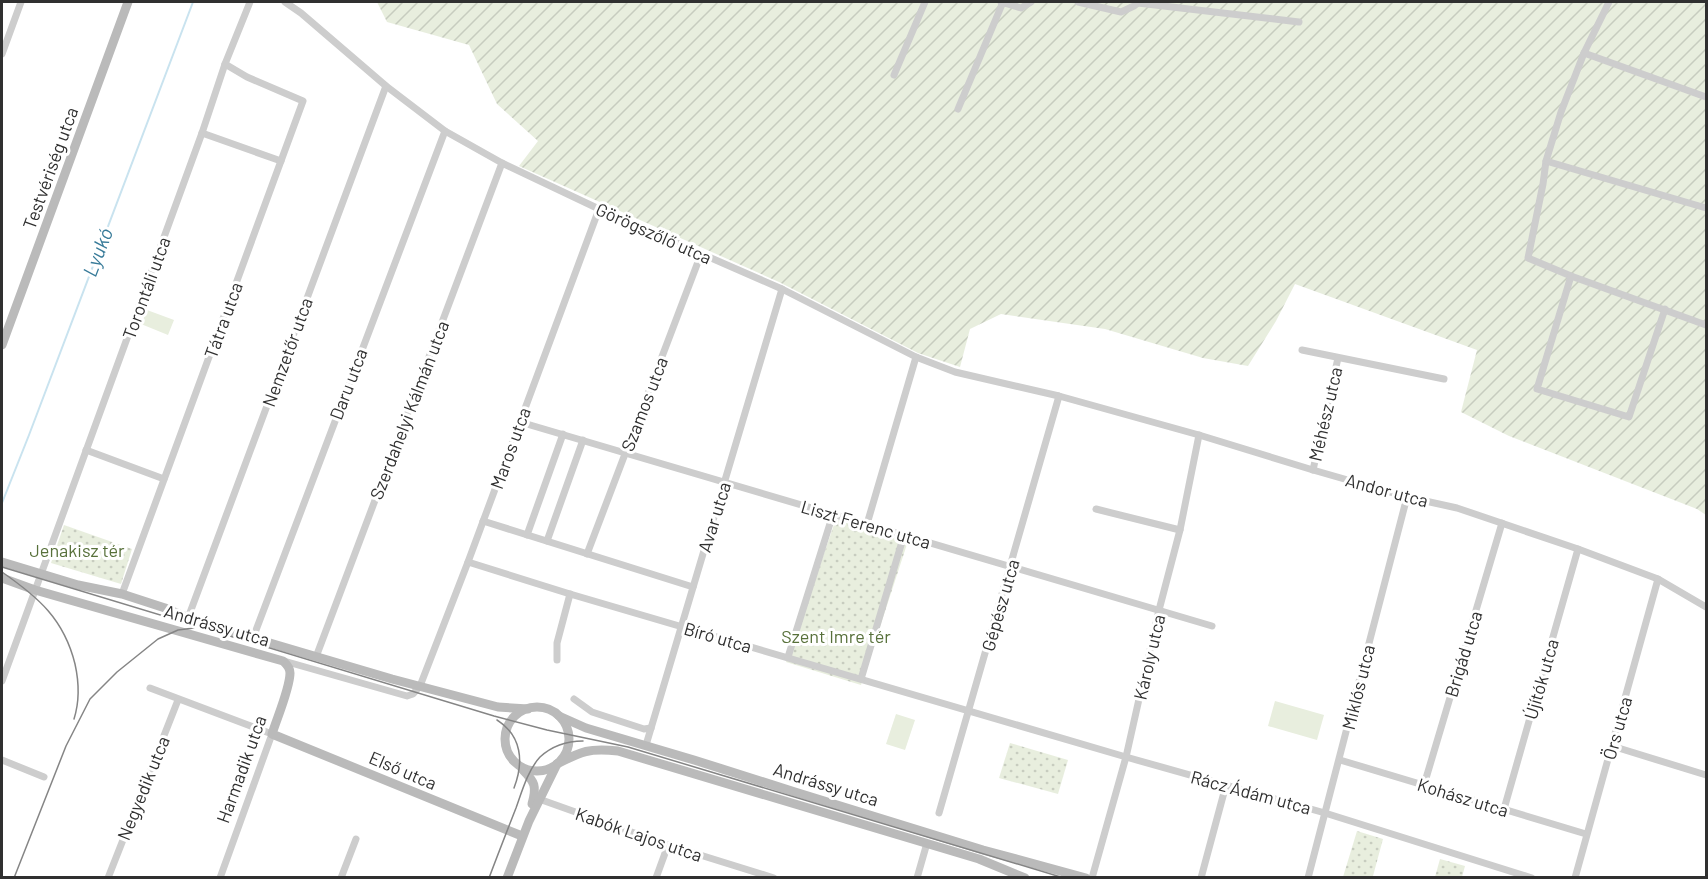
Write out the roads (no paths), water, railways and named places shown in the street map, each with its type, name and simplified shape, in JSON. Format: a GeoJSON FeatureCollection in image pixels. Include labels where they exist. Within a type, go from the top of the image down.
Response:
{"type":"FeatureCollection","features":[{"type":"Feature","properties":{"kind":"street"},"geometry":{"type":"LineString","coordinates":[[2,54],[21,2]]}},
{"type":"Feature","properties":{"kind":"street","name":"Testvériség utca"},"geometry":{"type":"LineString","coordinates":[[2,345],[128,2]]}},
{"type":"Feature","properties":{"kind":"street","name":"Torontáli utca"},"geometry":{"type":"LineString","coordinates":[[2,681],[202,133],[225,64],[250,2]]}},
{"type":"Feature","properties":{"kind":"street","name":"Görögszőlő utca"},"geometry":{"type":"LineString","coordinates":[[285,2],[386,86],[445,131],[502,163],[599,209],[782,289],[916,357],[954,372],[1059,396]]}},
{"type":"Feature","properties":{"kind":"street"},"geometry":{"type":"LineString","coordinates":[[894,75],[925,2]]}},
{"type":"Feature","properties":{"kind":"street"},"geometry":{"type":"LineString","coordinates":[[958,109],[1002,2],[1021,8],[1031,2]]}},
{"type":"Feature","properties":{"kind":"street"},"geometry":{"type":"LineString","coordinates":[[1078,2],[1121,12],[1138,2],[1299,22]]}},
{"type":"Feature","properties":{"kind":"street"},"geometry":{"type":"LineString","coordinates":[[1609,2],[1584,54],[1561,112],[1546,160],[1544,184],[1528,258],[1570,276],[1707,325]]}},
{"type":"Feature","properties":{"kind":"street"},"geometry":{"type":"LineString","coordinates":[[1584,54],[1707,96]]}},
{"type":"Feature","properties":{"kind":"street","name":"Tátra utca"},"geometry":{"type":"LineString","coordinates":[[122,594],[303,101],[247,77],[225,64]]}},
{"type":"Feature","properties":{"kind":"street","name":"Nemzetőr utca"},"geometry":{"type":"LineString","coordinates":[[188,618],[386,86]]}},
{"type":"Feature","properties":{"kind":"street","name":"Daru utca"},"geometry":{"type":"LineString","coordinates":[[253,638],[445,131]]}},
{"type":"Feature","properties":{"kind":"street"},"geometry":{"type":"LineString","coordinates":[[202,133],[281,161]]}},
{"type":"Feature","properties":{"kind":"street"},"geometry":{"type":"LineString","coordinates":[[1546,160],[1707,208]]}},
{"type":"Feature","properties":{"kind":"street","name":"Szerdahelyi Kálmán utca"},"geometry":{"type":"LineString","coordinates":[[316,657],[502,163]]}},
{"type":"Feature","properties":{"kind":"street","name":"Maros utca"},"geometry":{"type":"LineString","coordinates":[[420,686],[599,209]]}},
{"type":"Feature","properties":{"kind":"street","name":"Szamos utca"},"geometry":{"type":"LineString","coordinates":[[587,554],[701,254]]}},
{"type":"Feature","properties":{"kind":"street"},"geometry":{"type":"LineString","coordinates":[[1570,276],[1537,388],[1629,417],[1665,309]]}},
{"type":"Feature","properties":{"kind":"street","name":"Avar utca"},"geometry":{"type":"LineString","coordinates":[[646,743],[782,289]]}},
{"type":"Feature","properties":{"kind":"street","name":"Méhész utca"},"geometry":{"type":"LineString","coordinates":[[1302,350],[1444,380]]}},
{"type":"Feature","properties":{"kind":"street"},"geometry":{"type":"LineString","coordinates":[[867,524],[916,357]]}},
{"type":"Feature","properties":{"kind":"street","name":"Méhész utca"},"geometry":{"type":"LineString","coordinates":[[1313,470],[1338,358]]}},
{"type":"Feature","properties":{"kind":"street","name":"Andor utca"},"geometry":{"type":"LineString","coordinates":[[1059,396],[1407,497],[1457,508],[1658,579],[1707,607]]}},
{"type":"Feature","properties":{"kind":"street","name":"Gépész utca"},"geometry":{"type":"LineString","coordinates":[[939,813],[1059,396]]}},
{"type":"Feature","properties":{"kind":"street","name":"Liszt Ferenc utca"},"geometry":{"type":"LineString","coordinates":[[520,422],[1212,626]]}},
{"type":"Feature","properties":{"kind":"street"},"geometry":{"type":"LineString","coordinates":[[527,535],[563,434]]}},
{"type":"Feature","properties":{"kind":"street","name":"Károly utca"},"geometry":{"type":"LineString","coordinates":[[1092,878],[1126,758],[1159,610],[1180,530],[1199,435]]}},
{"type":"Feature","properties":{"kind":"street"},"geometry":{"type":"LineString","coordinates":[[547,541],[583,440]]}},
{"type":"Feature","properties":{"kind":"street"},"geometry":{"type":"LineString","coordinates":[[86,450],[164,479]]}},
{"type":"Feature","properties":{"kind":"street","name":"Miklós utca"},"geometry":{"type":"LineString","coordinates":[[1308,878],[1407,497]]}},
{"type":"Feature","properties":{"kind":"street"},"geometry":{"type":"LineString","coordinates":[[1096,509],[1180,530]]}},
{"type":"Feature","properties":{"kind":"street"},"geometry":{"type":"LineString","coordinates":[[788,657],[833,514]]}},
{"type":"Feature","properties":{"kind":"street"},"geometry":{"type":"LineString","coordinates":[[483,521],[693,587]]}},
{"type":"Feature","properties":{"kind":"street","name":"Brigád utca"},"geometry":{"type":"LineString","coordinates":[[1424,785],[1502,523]]}},
{"type":"Feature","properties":{"kind":"street"},"geometry":{"type":"LineString","coordinates":[[861,679],[904,535]]}},
{"type":"Feature","properties":{"kind":"street","name":"Újítók utca"},"geometry":{"type":"LineString","coordinates":[[1504,809],[1578,549]]}},
{"type":"Feature","properties":{"kind":"street","name":"Andrássy utca"},"geometry":{"type":"LineString","coordinates":[[2,562],[78,585],[122,594],[188,618],[305,654],[498,707],[528,709]]}},
{"type":"Feature","properties":{"kind":"street","name":"Bíró utca"},"geometry":{"type":"LineString","coordinates":[[468,562],[969,711]]}},
{"type":"Feature","properties":{"kind":"street","name":"Andrássy utca"},"geometry":{"type":"LineString","coordinates":[[2,578],[35,590],[283,661],[291,668],[407,696],[413,694],[420,686]]}},
{"type":"Feature","properties":{"kind":"street","name":"Örs utca"},"geometry":{"type":"LineString","coordinates":[[1575,878],[1658,579]]}},
{"type":"Feature","properties":{"kind":"street"},"geometry":{"type":"LineString","coordinates":[[556,660],[557,643],[570,594]]}},
{"type":"Feature","properties":{"kind":"street"},"geometry":{"type":"LineString","coordinates":[[291,668],[298,657],[305,654]]}},
{"type":"Feature","properties":{"kind":"street","name":"Harmadik utca"},"geometry":{"type":"LineString","coordinates":[[220,878],[272,734],[291,668]]}},
{"type":"Feature","properties":{"kind":"street"},"geometry":{"type":"LineString","coordinates":[[150,688],[272,734]]}},
{"type":"Feature","properties":{"kind":"street"},"geometry":{"type":"LineString","coordinates":[[574,699],[592,712],[645,729],[651,728]]}},
{"type":"Feature","properties":{"kind":"street","name":"Negyedik utca"},"geometry":{"type":"LineString","coordinates":[[108,878],[178,700]]}},
{"type":"Feature","properties":{"kind":"street"},"geometry":{"type":"LineString","coordinates":[[507,878],[529,820],[557,764],[565,754],[569,742],[565,724],[559,716],[544,708],[520,712],[511,721],[506,733],[506,748],[516,763],[530,777],[535,787],[529,820]]}},
{"type":"Feature","properties":{"kind":"street","name":"Rácz Ádám utca"},"geometry":{"type":"LineString","coordinates":[[969,711],[1126,758],[1325,813],[1532,878]]}},
{"type":"Feature","properties":{"kind":"street","name":"Andrássy utca"},"geometry":{"type":"LineString","coordinates":[[559,716],[586,728],[646,743],[983,850],[1086,878]]}},
{"type":"Feature","properties":{"kind":"street","name":"Első utca"},"geometry":{"type":"LineString","coordinates":[[272,734],[522,836]]}},
{"type":"Feature","properties":{"kind":"street"},"geometry":{"type":"LineString","coordinates":[[1612,747],[1707,775]]}},
{"type":"Feature","properties":{"kind":"street","name":"Andrássy utca"},"geometry":{"type":"LineString","coordinates":[[557,764],[583,752],[597,749],[618,751],[927,843],[1000,866],[1026,878]]}},
{"type":"Feature","properties":{"kind":"street"},"geometry":{"type":"LineString","coordinates":[[2,760],[44,777]]}},
{"type":"Feature","properties":{"kind":"street","name":"Kohász utca"},"geometry":{"type":"LineString","coordinates":[[1340,760],[1586,834]]}},
{"type":"Feature","properties":{"kind":"street"},"geometry":{"type":"LineString","coordinates":[[516,763],[525,769],[537,771],[557,764]]}},
{"type":"Feature","properties":{"kind":"street"},"geometry":{"type":"LineString","coordinates":[[1201,878],[1226,785]]}},
{"type":"Feature","properties":{"kind":"street","name":"Kabók Lajos utca"},"geometry":{"type":"LineString","coordinates":[[539,799],[668,845],[774,878]]}},
{"type":"Feature","properties":{"kind":"street"},"geometry":{"type":"LineString","coordinates":[[341,878],[356,839]]}},
{"type":"Feature","properties":{"kind":"street"},"geometry":{"type":"LineString","coordinates":[[918,878],[927,843]]}},
{"type":"Feature","properties":{"kind":"street"},"geometry":{"type":"LineString","coordinates":[[656,878],[668,845]]}},
{"type":"Feature","properties":{"kind":"street"},"geometry":{"type":"LineString","coordinates":[[998,878],[1000,866]]}},
{"type":"Feature","properties":{"kind":"waterway","name":"Lyukó"},"geometry":{"type":"LineString","coordinates":[[2,503],[193,2]]}},
{"type":"Feature","properties":{"kind":"tram line"},"geometry":{"type":"LineString","coordinates":[[2,567],[494,716],[628,747],[1064,878]]}},
{"type":"Feature","properties":{"kind":"tram line"},"geometry":{"type":"LineString","coordinates":[[2,572],[38,600],[48,610],[64,634],[75,664],[77,678],[78,698],[74,719]]}},
{"type":"Feature","properties":{"kind":"tram line"},"geometry":{"type":"LineString","coordinates":[[14,878],[66,746],[90,699],[117,672],[158,639],[178,630],[194,628]]}},
{"type":"Feature","properties":{"kind":"tram line"},"geometry":{"type":"LineString","coordinates":[[497,720],[512,734],[519,750],[519,769],[514,788]]}},
{"type":"Feature","properties":{"kind":"tram line"},"geometry":{"type":"LineString","coordinates":[[489,878],[526,781],[536,762],[555,747],[583,741]]}},
{"type":"Feature","properties":{"kind":"park label","name":"Jenakisz tér"},"geometry":{"type":"Point","coordinates":[77,550]}},
{"type":"Feature","properties":{"kind":"park label","name":"Szent Imre tér"},"geometry":{"type":"Point","coordinates":[836,636]}}]}
